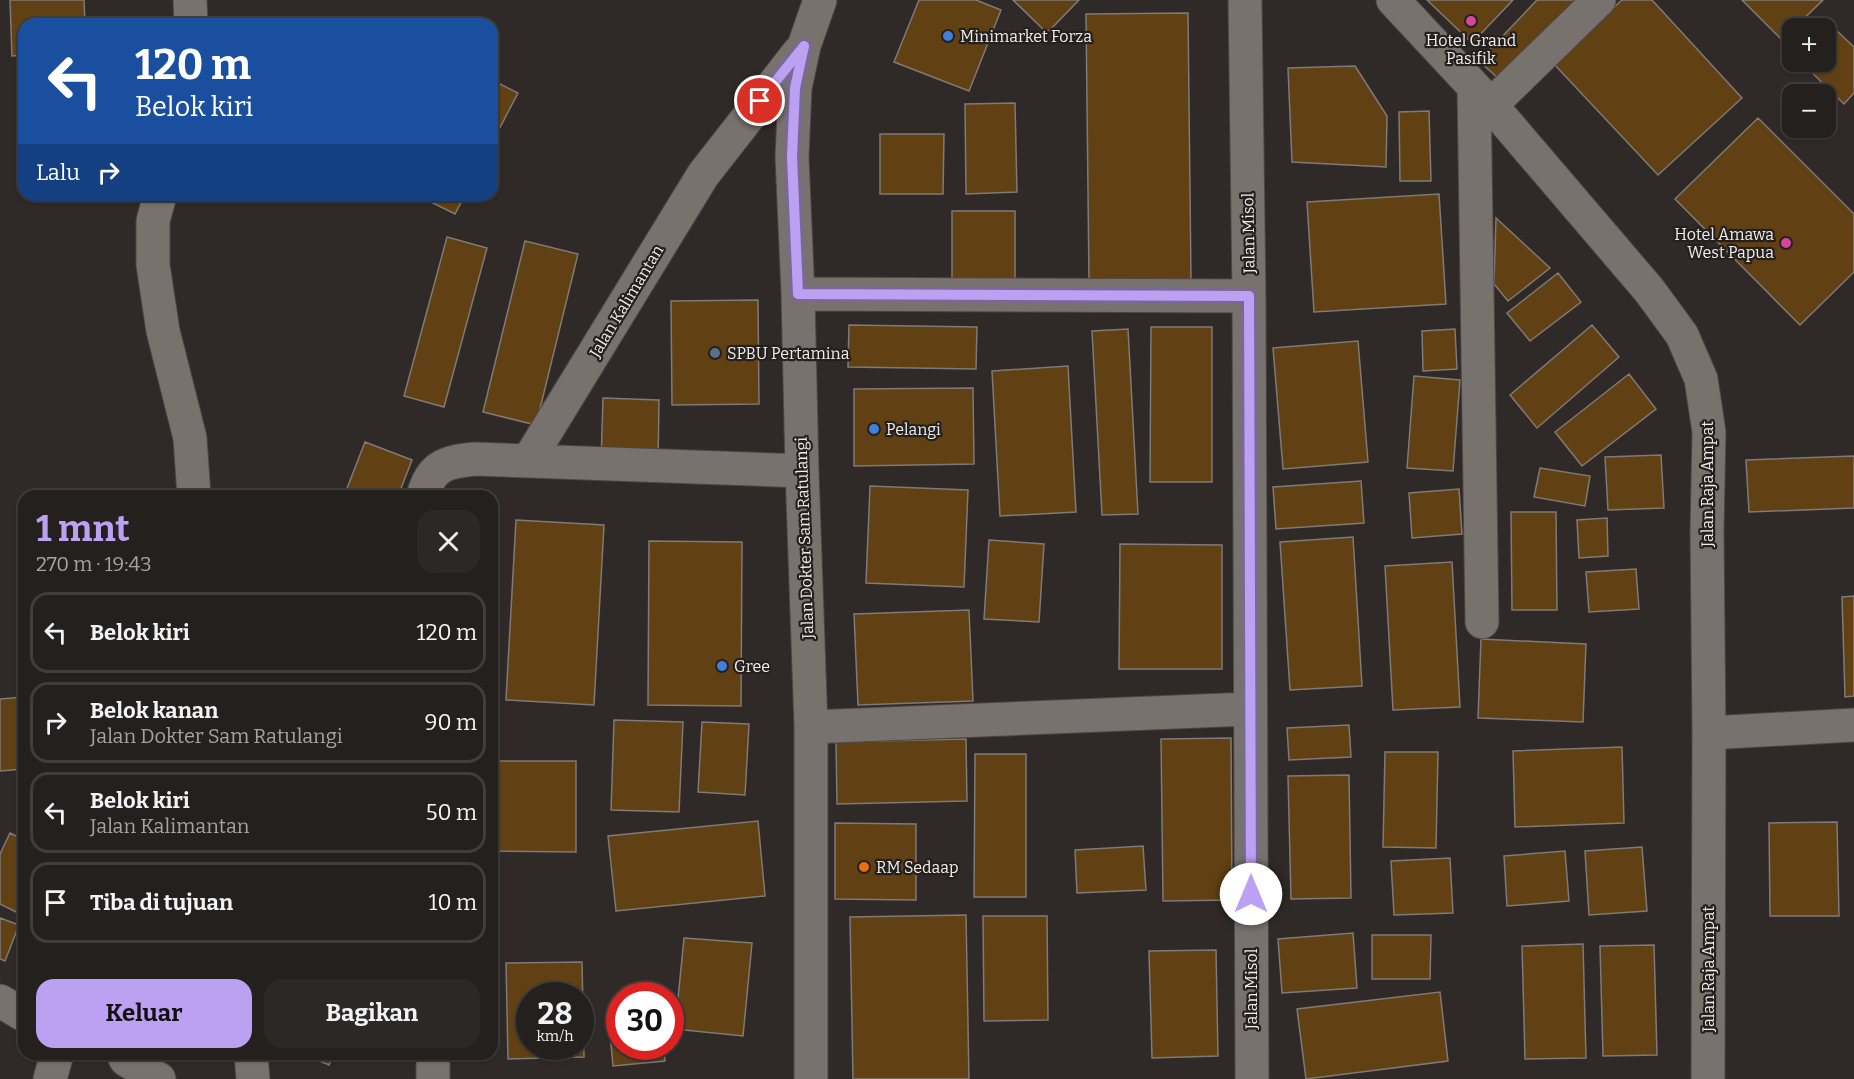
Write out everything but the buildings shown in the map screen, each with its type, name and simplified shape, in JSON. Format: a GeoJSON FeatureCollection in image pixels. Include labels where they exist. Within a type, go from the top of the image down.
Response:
{"type":"FeatureCollection","features":[{"type":"Feature","properties":{"kind":"street"},"geometry":{"type":"LineString","coordinates":[[190,0],[191,18]]}},
{"type":"Feature","properties":{"kind":"street","name":"Jalan Dokter Sam Ratulangi"},"geometry":{"type":"LineString","coordinates":[[811,1079],[811,727],[792,157],[795,88],[804,46],[820,0]]}},
{"type":"Feature","properties":{"kind":"street","name":"Jalan Misol"},"geometry":{"type":"LineString","coordinates":[[1245,0],[1249,296],[1252,1079]]}},
{"type":"Feature","properties":{"kind":"street","name":"Jalan Raja Ampat"},"geometry":{"type":"LineString","coordinates":[[1393,0],[1482,96],[1649,290],[1682,335],[1701,379],[1709,432],[1707,542],[1710,733],[1708,1079]]}},
{"type":"Feature","properties":{"kind":"street"},"geometry":{"type":"LineString","coordinates":[[1482,622],[1482,96],[1599,0]]}},
{"type":"Feature","properties":{"kind":"street","name":"Jalan Kalimantan"},"geometry":{"type":"LineString","coordinates":[[528,461],[703,175],[804,46]]}},
{"type":"Feature","properties":{"kind":"street"},"geometry":{"type":"LineString","coordinates":[[158,201],[153,221],[153,265],[162,331],[190,438],[194,490]]}},
{"type":"Feature","properties":{"kind":"street"},"geometry":{"type":"LineString","coordinates":[[798,294],[1249,296]]}},
{"type":"Feature","properties":{"kind":"street"},"geometry":{"type":"LineString","coordinates":[[425,490],[438,468],[453,461],[474,459],[802,471]]}},
{"type":"Feature","properties":{"kind":"street"},"geometry":{"type":"LineString","coordinates":[[811,727],[1249,709]]}},
{"type":"Feature","properties":{"kind":"street"},"geometry":{"type":"LineString","coordinates":[[1710,733],[1854,725]]}},
{"type":"Feature","properties":{"kind":"street"},"geometry":{"type":"LineString","coordinates":[[0,1001],[18,1012]]}},
{"type":"Feature","properties":{"kind":"street"},"geometry":{"type":"LineString","coordinates":[[50,1079],[55,1060]]}},
{"type":"Feature","properties":{"kind":"street"},"geometry":{"type":"LineString","coordinates":[[126,1060],[159,1079]]}},
{"type":"Feature","properties":{"kind":"street"},"geometry":{"type":"LineString","coordinates":[[251,1060],[253,1079]]}},
{"type":"Feature","properties":{"kind":"street"},"geometry":{"type":"LineString","coordinates":[[433,1060],[433,1079]]}},
{"type":"Feature","properties":{"kind":"place","name":"Hotel Grand Pasifik"},"geometry":{"type":"Point","coordinates":[1471,21]}},
{"type":"Feature","properties":{"kind":"place","name":"Minimarket Forza"},"geometry":{"type":"Point","coordinates":[948,36]}},
{"type":"Feature","properties":{"kind":"place","name":"Hotel Amawa West Papua"},"geometry":{"type":"Point","coordinates":[1786,243]}},
{"type":"Feature","properties":{"kind":"place","name":"SPBU Pertamina"},"geometry":{"type":"Point","coordinates":[715,353]}},
{"type":"Feature","properties":{"kind":"place","name":"Pelangi"},"geometry":{"type":"Point","coordinates":[874,429]}},
{"type":"Feature","properties":{"kind":"place","name":"Gree"},"geometry":{"type":"Point","coordinates":[722,666]}},
{"type":"Feature","properties":{"kind":"place","name":"RM Sedaap"},"geometry":{"type":"Point","coordinates":[864,867]}},
{"type":"Feature","properties":{"kind":"route"},"geometry":{"type":"LineString","coordinates":[[760,101],[804,46],[795,88],[792,157],[798,294],[1249,296],[1251,894]]}}]}
